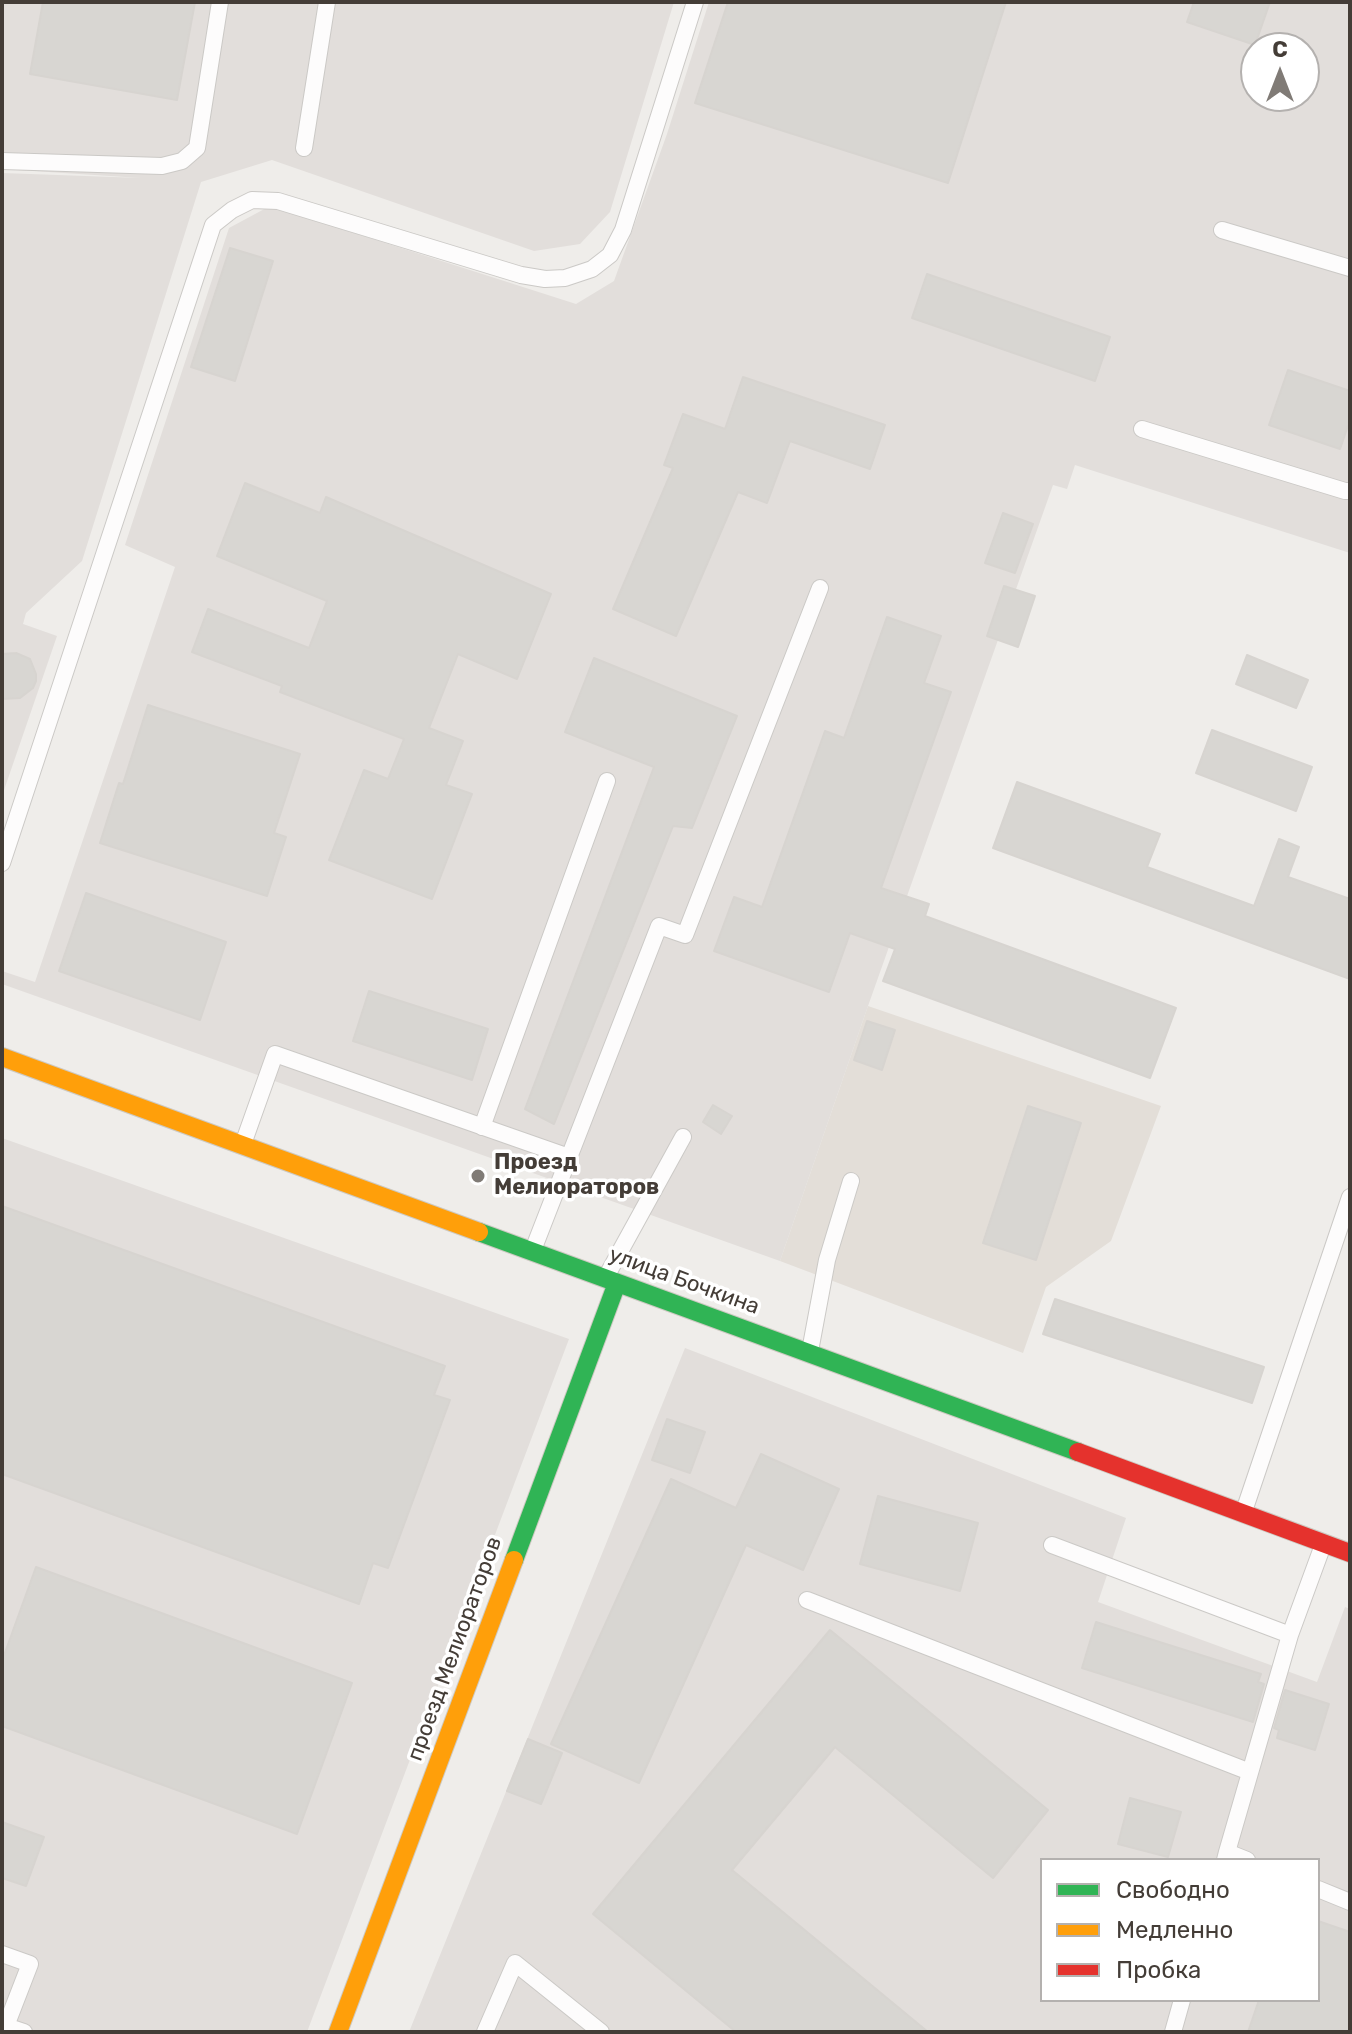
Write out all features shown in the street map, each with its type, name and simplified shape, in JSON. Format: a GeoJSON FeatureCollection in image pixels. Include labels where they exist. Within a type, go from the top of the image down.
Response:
{"type":"FeatureCollection","features":[{"type":"Feature","properties":{"kind":"street","name":"улица Бочкина"},"geometry":{"type":"LineString","coordinates":[[2,1057],[1350,1553]]}},
{"type":"Feature","properties":{"kind":"street","name":"проезд Мелиораторов"},"geometry":{"type":"LineString","coordinates":[[338,2032],[611,1281]]}},
{"type":"Feature","properties":{"kind":"lane"},"geometry":{"type":"LineString","coordinates":[[2,161],[162,166],[182,161],[197,148],[220,2]]}},
{"type":"Feature","properties":{"kind":"lane"},"geometry":{"type":"LineString","coordinates":[[304,148],[327,2]]}},
{"type":"Feature","properties":{"kind":"lane"},"geometry":{"type":"LineString","coordinates":[[2,863],[213,225],[252,200],[278,201],[521,275],[565,278],[592,269],[610,255],[623,230],[695,2]]}},
{"type":"Feature","properties":{"kind":"lane"},"geometry":{"type":"LineString","coordinates":[[1222,230],[1350,268]]}},
{"type":"Feature","properties":{"kind":"lane"},"geometry":{"type":"LineString","coordinates":[[1142,429],[1350,491]]}},
{"type":"Feature","properties":{"kind":"lane"},"geometry":{"type":"LineString","coordinates":[[532,1251],[659,926],[685,935],[820,588]]}},
{"type":"Feature","properties":{"kind":"lane"},"geometry":{"type":"LineString","coordinates":[[482,1127],[607,781]]}},
{"type":"Feature","properties":{"kind":"lane"},"geometry":{"type":"LineString","coordinates":[[242,1146],[275,1054],[569,1157]]}},
{"type":"Feature","properties":{"kind":"lane"},"geometry":{"type":"LineString","coordinates":[[611,1281],[683,1137]]}},
{"type":"Feature","properties":{"kind":"lane"},"geometry":{"type":"LineString","coordinates":[[809,1352],[827,1260],[851,1181]]}},
{"type":"Feature","properties":{"kind":"lane"},"geometry":{"type":"LineString","coordinates":[[1243,1514],[1350,1197]]}},
{"type":"Feature","properties":{"kind":"lane"},"geometry":{"type":"LineString","coordinates":[[1226,1856],[1290,1635],[1324,1544]]}},
{"type":"Feature","properties":{"kind":"lane"},"geometry":{"type":"LineString","coordinates":[[1052,1545],[1290,1635]]}},
{"type":"Feature","properties":{"kind":"lane"},"geometry":{"type":"LineString","coordinates":[[807,1600],[1250,1772]]}},
{"type":"Feature","properties":{"kind":"lane"},"geometry":{"type":"LineString","coordinates":[[1320,1890],[1350,1902]]}},
{"type":"Feature","properties":{"kind":"lane"},"geometry":{"type":"LineString","coordinates":[[2,1954],[30,1964],[6,2026],[24,2032]]}},
{"type":"Feature","properties":{"kind":"lane"},"geometry":{"type":"LineString","coordinates":[[485,2032],[515,1963],[601,2032]]}},
{"type":"Feature","properties":{"kind":"lane"},"geometry":{"type":"LineString","coordinates":[[1173,2032],[1181,2002]]}},
{"type":"Feature","properties":{"kind":"shaded area"},"geometry":{"type":"Polygon","coordinates":[[[2,2],[674,2],[610,212],[580,244],[534,251],[272,160],[201,182],[82,561],[26,613],[23,624],[57,636],[2,796],[2,173],[141,178],[2,169],[2,2]]]}},
{"type":"Feature","properties":{"kind":"shaded area"},"geometry":{"type":"Polygon","coordinates":[[[709,2],[1350,2],[1350,553],[1075,465],[1067,489],[1053,485],[780,1261],[2,984],[2,971],[35,982],[175,567],[125,545],[229,228],[270,206],[576,304],[614,281],[667,134],[709,2]]]}},
{"type":"Feature","properties":{"kind":"shaded area"},"geometry":{"type":"Polygon","coordinates":[[[868,1006],[1161,1106],[1111,1241],[1046,1287],[1023,1353],[780,1261],[868,1006]]]}},
{"type":"Feature","properties":{"kind":"shaded area"},"geometry":{"type":"Polygon","coordinates":[[[2,1138],[569,1339],[307,2032],[2,2032],[2,1138]]]}},
{"type":"Feature","properties":{"kind":"shaded area"},"geometry":{"type":"Polygon","coordinates":[[[685,1348],[1126,1518],[1098,1602],[1317,1682],[1345,1607],[1350,1609],[1350,2032],[409,2032],[685,1348]]]}},
{"type":"Feature","properties":{"kind":"building"},"geometry":{"type":"Polygon","coordinates":[[[43,2],[195,2],[177,100],[30,74],[43,2]]]}},
{"type":"Feature","properties":{"kind":"building"},"geometry":{"type":"Polygon","coordinates":[[[728,2],[1006,2],[948,183],[695,103],[728,2]]]}},
{"type":"Feature","properties":{"kind":"building"},"geometry":{"type":"Polygon","coordinates":[[[1194,2],[1270,2],[1260,32],[1240,32],[1240,40],[1187,22],[1194,2]]]}},
{"type":"Feature","properties":{"kind":"building"},"geometry":{"type":"Polygon","coordinates":[[[230,248],[273,261],[235,381],[191,367],[230,248]]]}},
{"type":"Feature","properties":{"kind":"building"},"geometry":{"type":"Polygon","coordinates":[[[927,274],[1110,337],[1095,381],[912,318],[927,274]]]}},
{"type":"Feature","properties":{"kind":"building"},"geometry":{"type":"Polygon","coordinates":[[[1288,370],[1350,391],[1350,420],[1340,449],[1269,425],[1288,370]]]}},
{"type":"Feature","properties":{"kind":"building"},"geometry":{"type":"Polygon","coordinates":[[[743,377],[885,425],[870,469],[790,441],[767,503],[738,492],[676,636],[613,609],[673,468],[664,465],[683,414],[725,429],[743,377]]]}},
{"type":"Feature","properties":{"kind":"building"},"geometry":{"type":"Polygon","coordinates":[[[245,483],[320,513],[326,497],[551,594],[517,679],[458,654],[429,728],[463,741],[446,785],[472,794],[432,899],[329,860],[364,770],[388,779],[404,739],[280,692],[282,686],[192,652],[208,609],[309,648],[327,601],[217,556],[245,483]]]}},
{"type":"Feature","properties":{"kind":"building"},"geometry":{"type":"Polygon","coordinates":[[[1003,513],[1033,524],[1015,573],[985,563],[1003,513]]]}},
{"type":"Feature","properties":{"kind":"building"},"geometry":{"type":"Polygon","coordinates":[[[1004,586],[1035,596],[1018,647],[987,636],[1004,586]]]}},
{"type":"Feature","properties":{"kind":"building"},"geometry":{"type":"Polygon","coordinates":[[[887,617],[941,636],[924,683],[951,692],[881,888],[929,904],[925,916],[1176,1008],[1150,1078],[883,981],[895,949],[850,933],[829,992],[714,951],[734,897],[762,907],[825,731],[844,738],[887,617]]]}},
{"type":"Feature","properties":{"kind":"building"},"geometry":{"type":"Polygon","coordinates":[[[16,653],[30,659],[36,681],[33,688],[20,698],[2,699],[2,654],[16,653]]]}},
{"type":"Feature","properties":{"kind":"building"},"geometry":{"type":"Polygon","coordinates":[[[1247,655],[1308,680],[1296,708],[1236,684],[1247,655]]]}},
{"type":"Feature","properties":{"kind":"building"},"geometry":{"type":"Polygon","coordinates":[[[594,658],[737,716],[692,828],[673,826],[554,1124],[525,1109],[654,767],[565,732],[594,658]]]}},
{"type":"Feature","properties":{"kind":"building"},"geometry":{"type":"Polygon","coordinates":[[[148,705],[300,754],[274,833],[286,837],[267,896],[100,843],[148,705]]]}},
{"type":"Feature","properties":{"kind":"building"},"geometry":{"type":"Polygon","coordinates":[[[1212,730],[1312,767],[1296,811],[1196,773],[1212,730]]]}},
{"type":"Feature","properties":{"kind":"building"},"geometry":{"type":"Polygon","coordinates":[[[1017,782],[1160,834],[1147,867],[1254,906],[1279,839],[1299,847],[1288,877],[1350,899],[1350,979],[993,848],[1017,782]]]}},
{"type":"Feature","properties":{"kind":"building"},"geometry":{"type":"Polygon","coordinates":[[[86,893],[226,942],[200,1020],[59,971],[86,893]]]}},
{"type":"Feature","properties":{"kind":"building"},"geometry":{"type":"Polygon","coordinates":[[[369,991],[488,1029],[472,1080],[353,1041],[369,991]]]}},
{"type":"Feature","properties":{"kind":"building"},"geometry":{"type":"Polygon","coordinates":[[[867,1021],[895,1030],[882,1070],[854,1060],[867,1021]]]}},
{"type":"Feature","properties":{"kind":"building"},"geometry":{"type":"Polygon","coordinates":[[[713,1105],[732,1116],[721,1134],[703,1122],[713,1105]]]}},
{"type":"Feature","properties":{"kind":"building"},"geometry":{"type":"Polygon","coordinates":[[[1028,1106],[1081,1123],[1036,1260],[983,1243],[1028,1106]]]}},
{"type":"Feature","properties":{"kind":"building"},"geometry":{"type":"Polygon","coordinates":[[[2,1206],[445,1366],[434,1395],[450,1400],[388,1568],[373,1563],[359,1604],[2,1474],[2,1206]]]}},
{"type":"Feature","properties":{"kind":"building"},"geometry":{"type":"Polygon","coordinates":[[[1055,1299],[1264,1367],[1252,1403],[1043,1334],[1055,1299]]]}},
{"type":"Feature","properties":{"kind":"building"},"geometry":{"type":"Polygon","coordinates":[[[667,1419],[705,1432],[690,1473],[652,1460],[667,1419]]]}},
{"type":"Feature","properties":{"kind":"building"},"geometry":{"type":"Polygon","coordinates":[[[761,1454],[839,1489],[803,1570],[746,1545],[639,1783],[551,1744],[671,1479],[736,1508],[761,1454]]]}},
{"type":"Feature","properties":{"kind":"building"},"geometry":{"type":"Polygon","coordinates":[[[878,1496],[978,1523],[960,1591],[860,1564],[878,1496]]]}},
{"type":"Feature","properties":{"kind":"building"},"geometry":{"type":"Polygon","coordinates":[[[36,1567],[352,1683],[297,1834],[2,1726],[2,1661],[36,1567]]]}},
{"type":"Feature","properties":{"kind":"building"},"geometry":{"type":"Polygon","coordinates":[[[1096,1622],[1261,1674],[1258,1682],[1264,1684],[1253,1722],[1082,1668],[1096,1622]]]}},
{"type":"Feature","properties":{"kind":"building"},"geometry":{"type":"Polygon","coordinates":[[[830,1630],[1048,1810],[993,1878],[835,1747],[732,1870],[928,2032],[736,2032],[593,1914],[830,1630]]]}},
{"type":"Feature","properties":{"kind":"building"},"geometry":{"type":"Polygon","coordinates":[[[1285,1690],[1329,1704],[1315,1750],[1277,1738],[1279,1730],[1274,1728],[1285,1690]]]}},
{"type":"Feature","properties":{"kind":"building"},"geometry":{"type":"Polygon","coordinates":[[[528,1739],[562,1753],[541,1804],[507,1791],[528,1739]]]}},
{"type":"Feature","properties":{"kind":"building"},"geometry":{"type":"Polygon","coordinates":[[[1130,1798],[1181,1812],[1168,1857],[1118,1844],[1130,1798]]]}},
{"type":"Feature","properties":{"kind":"building"},"geometry":{"type":"Polygon","coordinates":[[[2,1822],[44,1837],[26,1886],[2,1878],[2,1822]]]}},
{"type":"Feature","properties":{"kind":"building"},"geometry":{"type":"Polygon","coordinates":[[[1320,1922],[1350,1932],[1350,2032],[1248,2032],[1258,2002],[1320,2002],[1320,1922]]]}},
{"type":"Feature","properties":{"kind":"traffic: fast"},"geometry":{"type":"LineString","coordinates":[[479,1232],[1078,1452]]}},
{"type":"Feature","properties":{"kind":"traffic: fast"},"geometry":{"type":"LineString","coordinates":[[514,1560],[617,1283]]}},
{"type":"Feature","properties":{"kind":"traffic: slow"},"geometry":{"type":"LineString","coordinates":[[2,1057],[479,1232]]}},
{"type":"Feature","properties":{"kind":"traffic: slow"},"geometry":{"type":"LineString","coordinates":[[338,2032],[514,1560]]}},
{"type":"Feature","properties":{"kind":"traffic: jam"},"geometry":{"type":"LineString","coordinates":[[1078,1452],[1350,1553]]}},
{"type":"Feature","properties":{"kind":"place","name":"Проезд Мелиораторов"},"geometry":{"type":"Point","coordinates":[478,1176]}}]}
